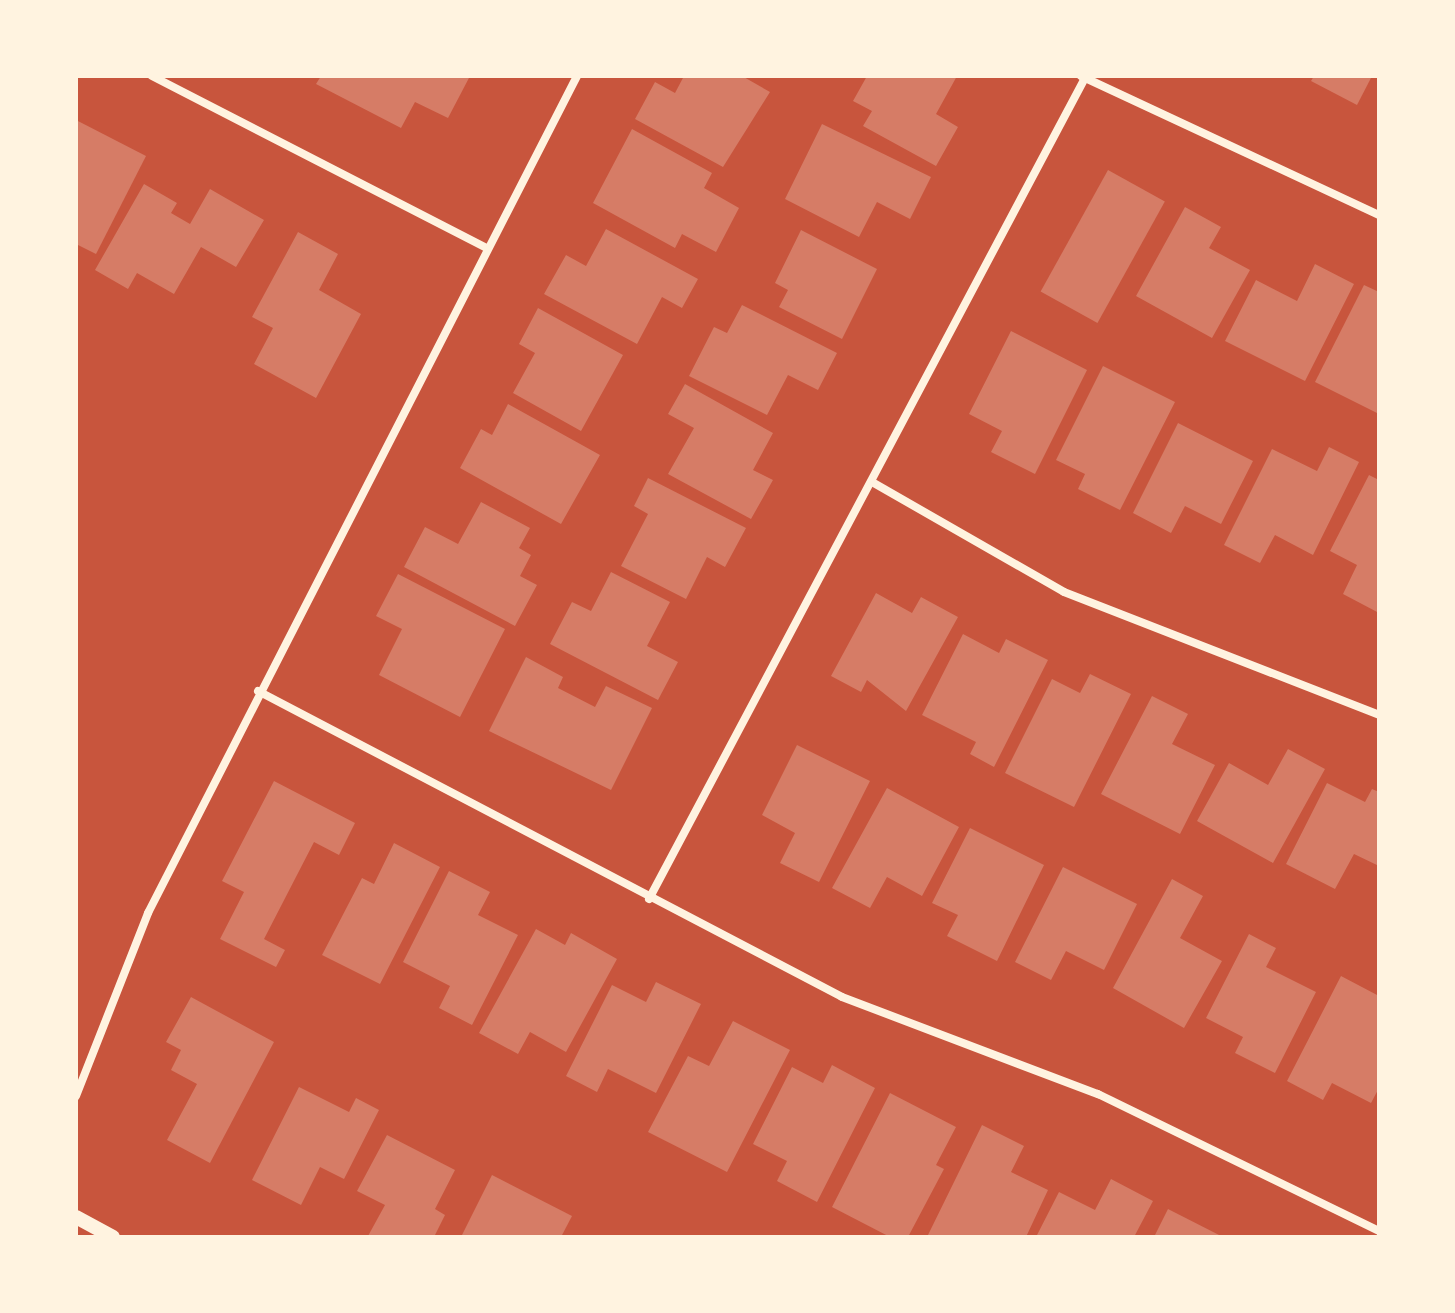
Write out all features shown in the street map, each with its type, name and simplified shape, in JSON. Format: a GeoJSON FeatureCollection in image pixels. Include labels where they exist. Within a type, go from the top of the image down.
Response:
{"type":"FeatureCollection","features":[{"type":"Feature","properties":{"kind":"street"},"geometry":{"type":"LineString","coordinates":[[152,76],[485,247]]}},
{"type":"Feature","properties":{"kind":"street"},"geometry":{"type":"LineString","coordinates":[[76,1096],[148,913],[485,247],[577,76]]}},
{"type":"Feature","properties":{"kind":"street"},"geometry":{"type":"LineString","coordinates":[[649,899],[872,482],[1082,77],[1379,215]]}},
{"type":"Feature","properties":{"kind":"street"},"geometry":{"type":"LineString","coordinates":[[872,482],[1064,592],[1379,715]]}},
{"type":"Feature","properties":{"kind":"street"},"geometry":{"type":"LineString","coordinates":[[258,691],[649,899],[842,997],[1098,1094],[1379,1231]]}},
{"type":"Feature","properties":{"kind":"street"},"geometry":{"type":"LineString","coordinates":[[76,1217],[113,1237]]}},
{"type":"Feature","properties":{"kind":"building"},"geometry":{"type":"Polygon","coordinates":[[[321,76],[470,76],[448,118],[415,102],[401,128],[316,84],[321,76]]]}},
{"type":"Feature","properties":{"kind":"building"},"geometry":{"type":"Polygon","coordinates":[[[684,76],[742,76],[770,92],[723,167],[635,119],[655,82],[675,93],[684,76]]]}},
{"type":"Feature","properties":{"kind":"building"},"geometry":{"type":"Polygon","coordinates":[[[867,76],[957,76],[936,114],[958,127],[936,166],[863,126],[872,111],[853,101],[867,76]]]}},
{"type":"Feature","properties":{"kind":"building"},"geometry":{"type":"Polygon","coordinates":[[[1314,76],[1372,76],[1357,105],[1311,81],[1314,76]]]}},
{"type":"Feature","properties":{"kind":"building"},"geometry":{"type":"Polygon","coordinates":[[[76,120],[146,156],[96,254],[76,244],[76,120]]]}},
{"type":"Feature","properties":{"kind":"building"},"geometry":{"type":"Polygon","coordinates":[[[822,124],[931,177],[910,219],[877,202],[859,237],[785,199],[822,124]]]}},
{"type":"Feature","properties":{"kind":"building"},"geometry":{"type":"Polygon","coordinates":[[[632,129],[712,173],[704,188],[739,208],[716,252],[682,234],[675,248],[593,203],[632,129]]]}},
{"type":"Feature","properties":{"kind":"building"},"geometry":{"type":"Polygon","coordinates":[[[1108,170],[1165,202],[1097,323],[1041,292],[1108,170]]]}},
{"type":"Feature","properties":{"kind":"building"},"geometry":{"type":"Polygon","coordinates":[[[144,184],[177,203],[171,213],[190,224],[210,189],[264,220],[236,267],[201,247],[174,294],[137,273],[128,289],[95,270],[144,184]]]}},
{"type":"Feature","properties":{"kind":"building"},"geometry":{"type":"Polygon","coordinates":[[[1185,207],[1221,227],[1209,248],[1250,270],[1212,338],[1136,296],[1185,207]]]}},
{"type":"Feature","properties":{"kind":"building"},"geometry":{"type":"Polygon","coordinates":[[[606,229],[698,279],[682,308],[662,297],[637,344],[544,294],[566,255],[586,266],[606,229]]]}},
{"type":"Feature","properties":{"kind":"building"},"geometry":{"type":"Polygon","coordinates":[[[801,230],[877,269],[842,339],[779,307],[788,290],[775,283],[801,230]]]}},
{"type":"Feature","properties":{"kind":"building"},"geometry":{"type":"Polygon","coordinates":[[[298,232],[338,254],[319,290],[361,314],[316,398],[254,364],[273,328],[252,317],[298,232]]]}},
{"type":"Feature","properties":{"kind":"building"},"geometry":{"type":"Polygon","coordinates":[[[1315,264],[1354,284],[1305,381],[1225,341],[1256,280],[1297,301],[1315,264]]]}},
{"type":"Feature","properties":{"kind":"building"},"geometry":{"type":"Polygon","coordinates":[[[1364,285],[1379,292],[1379,414],[1315,382],[1364,285]]]}},
{"type":"Feature","properties":{"kind":"building"},"geometry":{"type":"Polygon","coordinates":[[[742,305],[837,353],[818,390],[788,375],[767,415],[689,376],[714,327],[727,333],[742,305]]]}},
{"type":"Feature","properties":{"kind":"building"},"geometry":{"type":"Polygon","coordinates":[[[538,308],[623,355],[581,431],[513,393],[535,353],[519,344],[538,308]]]}},
{"type":"Feature","properties":{"kind":"building"},"geometry":{"type":"Polygon","coordinates":[[[1011,331],[1087,370],[1035,474],[991,452],[1002,431],[969,414],[1011,331]]]}},
{"type":"Feature","properties":{"kind":"building"},"geometry":{"type":"Polygon","coordinates":[[[1103,366],[1175,402],[1120,510],[1078,489],[1085,474],[1056,460],[1103,366]]]}},
{"type":"Feature","properties":{"kind":"building"},"geometry":{"type":"Polygon","coordinates":[[[685,384],[773,433],[753,470],[773,480],[751,519],[668,474],[694,428],[668,414],[685,384]]]}},
{"type":"Feature","properties":{"kind":"building"},"geometry":{"type":"Polygon","coordinates":[[[508,404],[600,455],[561,524],[460,468],[481,429],[492,435],[508,404]]]}},
{"type":"Feature","properties":{"kind":"building"},"geometry":{"type":"Polygon","coordinates":[[[1178,423],[1253,461],[1221,524],[1185,506],[1171,533],[1133,513],[1178,423]]]}},
{"type":"Feature","properties":{"kind":"building"},"geometry":{"type":"Polygon","coordinates":[[[1329,447],[1359,462],[1313,555],[1275,535],[1260,563],[1224,545],[1272,449],[1317,471],[1329,447]]]}},
{"type":"Feature","properties":{"kind":"building"},"geometry":{"type":"Polygon","coordinates":[[[1369,475],[1379,480],[1379,613],[1343,594],[1357,565],[1330,551],[1369,475]]]}},
{"type":"Feature","properties":{"kind":"building"},"geometry":{"type":"Polygon","coordinates":[[[648,478],[746,528],[725,567],[707,557],[686,599],[621,566],[648,514],[634,506],[648,478]]]}},
{"type":"Feature","properties":{"kind":"building"},"geometry":{"type":"Polygon","coordinates":[[[481,502],[530,528],[519,548],[531,555],[520,576],[537,585],[515,626],[404,567],[425,527],[458,544],[481,502]]]}},
{"type":"Feature","properties":{"kind":"building"},"geometry":{"type":"Polygon","coordinates":[[[611,572],[670,602],[647,646],[678,662],[658,700],[550,644],[572,602],[591,611],[611,572]]]}},
{"type":"Feature","properties":{"kind":"building"},"geometry":{"type":"Polygon","coordinates":[[[398,574],[505,629],[460,717],[379,675],[402,629],[376,616],[398,574]]]}},
{"type":"Feature","properties":{"kind":"building"},"geometry":{"type":"Polygon","coordinates":[[[876,593],[912,613],[921,597],[958,617],[906,711],[867,680],[861,692],[831,676],[876,593]]]}},
{"type":"Feature","properties":{"kind":"building"},"geometry":{"type":"Polygon","coordinates":[[[963,634],[999,653],[1006,639],[1048,660],[994,767],[970,754],[976,742],[922,715],[963,634]]]}},
{"type":"Feature","properties":{"kind":"building"},"geometry":{"type":"Polygon","coordinates":[[[526,657],[563,677],[558,688],[595,707],[606,686],[652,708],[611,790],[489,731],[526,657]]]}},
{"type":"Feature","properties":{"kind":"building"},"geometry":{"type":"Polygon","coordinates":[[[1090,674],[1131,694],[1074,807],[1005,773],[1052,679],[1080,693],[1090,674]]]}},
{"type":"Feature","properties":{"kind":"building"},"geometry":{"type":"Polygon","coordinates":[[[1152,696],[1188,714],[1172,744],[1215,765],[1180,834],[1101,794],[1152,696]]]}},
{"type":"Feature","properties":{"kind":"building"},"geometry":{"type":"Polygon","coordinates":[[[797,745],[870,781],[819,882],[780,863],[795,833],[762,815],[797,745]]]}},
{"type":"Feature","properties":{"kind":"building"},"geometry":{"type":"Polygon","coordinates":[[[1288,749],[1325,769],[1273,863],[1197,821],[1229,763],[1268,785],[1288,749]]]}},
{"type":"Feature","properties":{"kind":"building"},"geometry":{"type":"Polygon","coordinates":[[[274,781],[355,823],[339,855],[314,842],[264,939],[285,950],[276,967],[220,939],[244,892],[222,881],[274,781]]]}},
{"type":"Feature","properties":{"kind":"building"},"geometry":{"type":"Polygon","coordinates":[[[1327,783],[1365,802],[1372,789],[1379,792],[1379,866],[1354,854],[1335,889],[1286,864],[1327,783]]]}},
{"type":"Feature","properties":{"kind":"building"},"geometry":{"type":"Polygon","coordinates":[[[887,788],[959,827],[922,896],[887,877],[870,908],[832,888],[887,788]]]}},
{"type":"Feature","properties":{"kind":"building"},"geometry":{"type":"Polygon","coordinates":[[[970,828],[1044,865],[997,961],[947,936],[958,915],[932,903],[970,828]]]}},
{"type":"Feature","properties":{"kind":"building"},"geometry":{"type":"Polygon","coordinates":[[[394,843],[440,867],[380,984],[322,955],[362,878],[374,884],[394,843]]]}},
{"type":"Feature","properties":{"kind":"building"},"geometry":{"type":"Polygon","coordinates":[[[1063,867],[1137,904],[1104,970],[1066,951],[1051,980],[1015,962],[1063,867]]]}},
{"type":"Feature","properties":{"kind":"building"},"geometry":{"type":"Polygon","coordinates":[[[449,871],[490,892],[478,915],[518,935],[472,1025],[439,1008],[450,986],[403,962],[449,871]]]}},
{"type":"Feature","properties":{"kind":"building"},"geometry":{"type":"Polygon","coordinates":[[[1172,879],[1203,896],[1180,938],[1222,961],[1184,1028],[1113,988],[1172,879]]]}},
{"type":"Feature","properties":{"kind":"building"},"geometry":{"type":"Polygon","coordinates":[[[536,929],[565,945],[571,933],[617,959],[566,1052],[530,1032],[518,1054],[479,1033],[536,929]]]}},
{"type":"Feature","properties":{"kind":"building"},"geometry":{"type":"Polygon","coordinates":[[[1249,934],[1276,948],[1266,967],[1316,992],[1275,1073],[1235,1053],[1243,1037],[1206,1018],[1249,934]]]}},
{"type":"Feature","properties":{"kind":"building"},"geometry":{"type":"Polygon","coordinates":[[[1341,976],[1379,996],[1379,1088],[1371,1103],[1332,1083],[1323,1100],[1287,1081],[1341,976]]]}},
{"type":"Feature","properties":{"kind":"building"},"geometry":{"type":"Polygon","coordinates":[[[656,982],[701,1004],[656,1093],[608,1069],[597,1092],[566,1076],[612,985],[646,1002],[656,982]]]}},
{"type":"Feature","properties":{"kind":"building"},"geometry":{"type":"Polygon","coordinates":[[[191,997],[274,1042],[210,1163],[167,1140],[197,1084],[171,1070],[181,1050],[166,1042],[191,997]]]}},
{"type":"Feature","properties":{"kind":"building"},"geometry":{"type":"Polygon","coordinates":[[[733,1021],[790,1050],[727,1172],[648,1132],[688,1056],[709,1066],[733,1021]]]}},
{"type":"Feature","properties":{"kind":"building"},"geometry":{"type":"Polygon","coordinates":[[[832,1065],[875,1088],[817,1202],[777,1181],[787,1161],[753,1144],[792,1067],[823,1083],[832,1065]]]}},
{"type":"Feature","properties":{"kind":"building"},"geometry":{"type":"Polygon","coordinates":[[[299,1087],[349,1112],[356,1098],[379,1110],[344,1179],[320,1167],[301,1205],[252,1180],[299,1087]]]}},
{"type":"Feature","properties":{"kind":"building"},"geometry":{"type":"Polygon","coordinates":[[[890,1093],[956,1127],[936,1165],[944,1169],[908,1237],[890,1237],[832,1207],[890,1093]]]}},
{"type":"Feature","properties":{"kind":"building"},"geometry":{"type":"Polygon","coordinates":[[[982,1125],[1024,1146],[1011,1172],[1048,1190],[1026,1237],[927,1237],[982,1125]]]}},
{"type":"Feature","properties":{"kind":"building"},"geometry":{"type":"Polygon","coordinates":[[[387,1135],[455,1170],[435,1209],[445,1215],[434,1237],[368,1236],[385,1205],[357,1191],[387,1135]]]}},
{"type":"Feature","properties":{"kind":"building"},"geometry":{"type":"Polygon","coordinates":[[[492,1175],[572,1216],[561,1237],[461,1237],[492,1175]]]}},
{"type":"Feature","properties":{"kind":"building"},"geometry":{"type":"Polygon","coordinates":[[[1111,1179],[1153,1201],[1134,1237],[1036,1237],[1059,1192],[1095,1210],[1111,1179]]]}},
{"type":"Feature","properties":{"kind":"building"},"geometry":{"type":"Polygon","coordinates":[[[1168,1209],[1223,1237],[1154,1237],[1168,1209]]]}}]}
